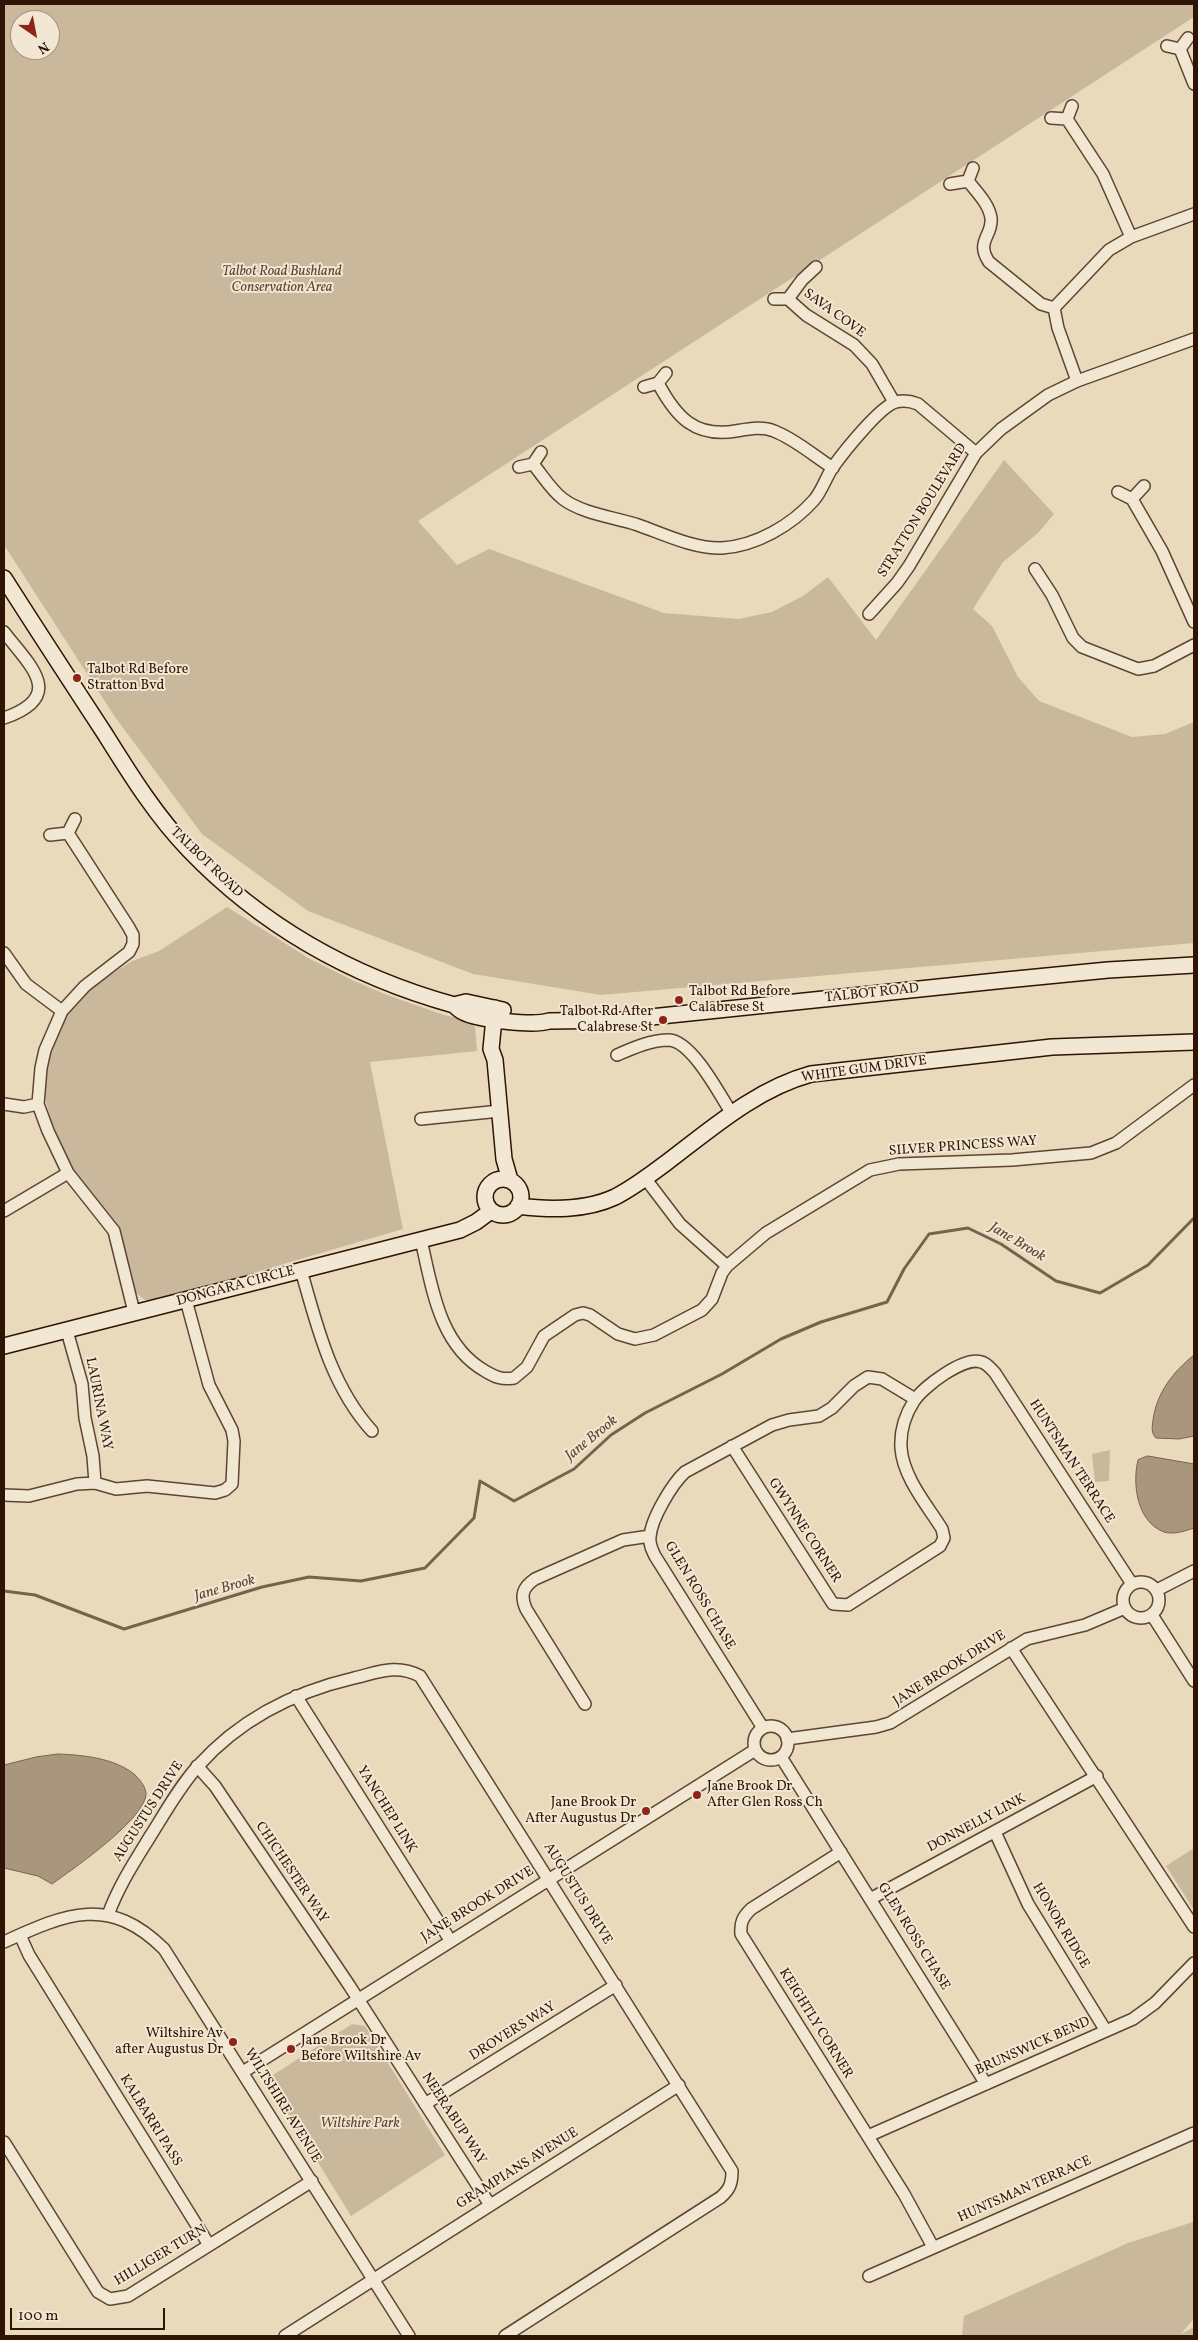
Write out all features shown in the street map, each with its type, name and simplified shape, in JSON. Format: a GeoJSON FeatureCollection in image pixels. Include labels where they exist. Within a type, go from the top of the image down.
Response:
{"type":"FeatureCollection","features":[{"type":"Feature","properties":{"kind":"street"},"geometry":{"type":"LineString","coordinates":[[1180,49],[1188,38]]}},
{"type":"Feature","properties":{"kind":"street"},"geometry":{"type":"LineString","coordinates":[[1167,46],[1180,49]]}},
{"type":"Feature","properties":{"kind":"street"},"geometry":{"type":"LineString","coordinates":[[1180,49],[1194,84]]}},
{"type":"Feature","properties":{"kind":"street"},"geometry":{"type":"LineString","coordinates":[[1067,119],[1072,106]]}},
{"type":"Feature","properties":{"kind":"street"},"geometry":{"type":"LineString","coordinates":[[1051,118],[1067,119]]}},
{"type":"Feature","properties":{"kind":"street"},"geometry":{"type":"LineString","coordinates":[[1067,119],[1102,174],[1131,237]]}},
{"type":"Feature","properties":{"kind":"street"},"geometry":{"type":"LineString","coordinates":[[968,181],[973,168]]}},
{"type":"Feature","properties":{"kind":"street"},"geometry":{"type":"LineString","coordinates":[[968,181],[989,210],[990,227],[983,246],[984,255],[989,262],[1041,304],[1054,308]]}},
{"type":"Feature","properties":{"kind":"street"},"geometry":{"type":"LineString","coordinates":[[950,184],[968,181]]}},
{"type":"Feature","properties":{"kind":"street"},"geometry":{"type":"LineString","coordinates":[[1054,308],[1109,250],[1131,237],[1194,214]]}},
{"type":"Feature","properties":{"kind":"street","name":"SAVA COVE"},"geometry":{"type":"LineString","coordinates":[[788,299],[802,280],[816,267]]}},
{"type":"Feature","properties":{"kind":"street","name":"SAVA COVE"},"geometry":{"type":"LineString","coordinates":[[774,299],[788,299],[806,315],[854,345],[872,364],[894,402]]}},
{"type":"Feature","properties":{"kind":"street"},"geometry":{"type":"LineString","coordinates":[[1054,308],[1058,328],[1077,381]]}},
{"type":"Feature","properties":{"kind":"street","name":"STRATTON BOULEVARD"},"geometry":{"type":"LineString","coordinates":[[869,614],[909,566],[976,453],[1001,429],[1048,395],[1077,381],[1194,339]]}},
{"type":"Feature","properties":{"kind":"street"},"geometry":{"type":"LineString","coordinates":[[644,387],[658,383],[666,373]]}},
{"type":"Feature","properties":{"kind":"street"},"geometry":{"type":"LineString","coordinates":[[658,383],[674,410],[698,428],[722,433],[759,428],[773,430],[833,468]]}},
{"type":"Feature","properties":{"kind":"street"},"geometry":{"type":"LineString","coordinates":[[534,464],[562,498],[575,507],[619,519],[700,546],[719,548],[739,546],[759,539],[801,513],[816,498],[833,468],[873,420],[894,402],[907,400],[918,404],[976,453]]}},
{"type":"Feature","properties":{"kind":"street"},"geometry":{"type":"LineString","coordinates":[[519,467],[534,464],[541,452]]}},
{"type":"Feature","properties":{"kind":"street"},"geometry":{"type":"LineString","coordinates":[[1132,499],[1144,486]]}},
{"type":"Feature","properties":{"kind":"street"},"geometry":{"type":"LineString","coordinates":[[1118,492],[1132,499],[1162,551],[1194,622]]}},
{"type":"Feature","properties":{"kind":"street"},"geometry":{"type":"LineString","coordinates":[[1034,569],[1052,595],[1073,638],[1082,647],[1138,668],[1154,666],[1194,645]]}},
{"type":"Feature","properties":{"kind":"street","name":"TALBOT ROAD"},"geometry":{"type":"LineString","coordinates":[[4,578],[139,788],[189,851],[242,899],[323,953],[377,979],[454,1005],[466,1002],[499,1014],[541,1013],[549,1021],[622,1020],[1098,971],[1194,965]]}},
{"type":"Feature","properties":{"kind":"street"},"geometry":{"type":"LineString","coordinates":[[4,632],[35,672],[39,682],[38,691],[30,706],[4,718]]}},
{"type":"Feature","properties":{"kind":"street"},"geometry":{"type":"LineString","coordinates":[[68,833],[75,819]]}},
{"type":"Feature","properties":{"kind":"street"},"geometry":{"type":"LineString","coordinates":[[50,835],[68,833]]}},
{"type":"Feature","properties":{"kind":"street"},"geometry":{"type":"LineString","coordinates":[[68,833],[128,926],[133,944],[122,960],[85,986],[62,1010],[41,1068],[38,1104],[48,1132],[68,1173],[114,1231],[134,1312]]}},
{"type":"Feature","properties":{"kind":"street"},"geometry":{"type":"LineString","coordinates":[[4,953],[26,984],[62,1010]]}},
{"type":"Feature","properties":{"kind":"street"},"geometry":{"type":"LineString","coordinates":[[499,1014],[495,1060],[505,1180]]}},
{"type":"Feature","properties":{"kind":"street"},"geometry":{"type":"LineString","coordinates":[[618,1055],[645,1044],[669,1040],[681,1044],[692,1054],[732,1114]]}},
{"type":"Feature","properties":{"kind":"street","name":"WHITE GUM DRIVE"},"geometry":{"type":"LineString","coordinates":[[519,1200],[540,1208],[569,1209],[614,1198],[645,1178],[732,1114],[776,1086],[812,1074],[1052,1047],[1194,1042]]}},
{"type":"Feature","properties":{"kind":"street","name":"SILVER PRINCESS WAY"},"geometry":{"type":"LineString","coordinates":[[421,1240],[438,1310],[450,1335],[466,1358],[477,1367],[496,1378],[505,1380],[521,1374],[544,1336],[575,1315],[583,1313],[590,1315],[626,1338],[644,1339],[707,1306],[722,1273],[774,1227],[870,1170],[899,1164],[1012,1160],[1091,1153],[1116,1143],[1194,1084]]}},
{"type":"Feature","properties":{"kind":"street"},"geometry":{"type":"LineString","coordinates":[[4,1104],[24,1107],[38,1104]]}},
{"type":"Feature","properties":{"kind":"street"},"geometry":{"type":"LineString","coordinates":[[421,1119],[500,1111]]}},
{"type":"Feature","properties":{"kind":"street"},"geometry":{"type":"LineString","coordinates":[[4,1211],[68,1173]]}},
{"type":"Feature","properties":{"kind":"street"},"geometry":{"type":"LineString","coordinates":[[645,1178],[680,1224],[728,1266]]}},
{"type":"Feature","properties":{"kind":"street"},"geometry":{"type":"LineString","coordinates":[[505,1180],[518,1188],[519,1200],[505,1214],[488,1206],[487,1188],[491,1183],[505,1180]]}},
{"type":"Feature","properties":{"kind":"street","name":"DONGARA CIRCLE"},"geometry":{"type":"LineString","coordinates":[[4,1346],[468,1227],[488,1206]]}},
{"type":"Feature","properties":{"kind":"street"},"geometry":{"type":"LineString","coordinates":[[301,1270],[327,1355],[350,1404],[372,1431]]}},
{"type":"Feature","properties":{"kind":"street"},"geometry":{"type":"LineString","coordinates":[[4,1495],[29,1496],[77,1484],[95,1483],[116,1489],[147,1486],[215,1493],[226,1490],[232,1484],[234,1474],[232,1430],[209,1385],[186,1300]]}},
{"type":"Feature","properties":{"kind":"street","name":"LAURINA WAY"},"geometry":{"type":"LineString","coordinates":[[67,1331],[82,1384],[85,1418],[93,1456],[95,1483]]}},
{"type":"Feature","properties":{"kind":"street","name":"GWYNNE CORNER"},"geometry":{"type":"LineString","coordinates":[[732,1446],[833,1604],[848,1605],[940,1546],[944,1538],[942,1529],[904,1462],[901,1435],[905,1419],[915,1398],[929,1385],[960,1365],[970,1361],[980,1361]]}},
{"type":"Feature","properties":{"kind":"street","name":"HUNTSMAN TERRACE"},"geometry":{"type":"LineString","coordinates":[[980,1361],[995,1374],[1132,1584]]}},
{"type":"Feature","properties":{"kind":"street","name":"GLEN ROSS CHASE"},"geometry":{"type":"LineString","coordinates":[[763,1728],[655,1556],[650,1536],[654,1523],[679,1477],[692,1467],[781,1422],[819,1416],[832,1408],[854,1386],[868,1377],[882,1378],[915,1398]]}},
{"type":"Feature","properties":{"kind":"street"},"geometry":{"type":"LineString","coordinates":[[585,1704],[526,1609],[522,1601],[522,1592],[527,1585],[544,1575],[624,1540],[650,1536]]}},
{"type":"Feature","properties":{"kind":"street"},"geometry":{"type":"LineString","coordinates":[[1157,1590],[1194,1571]]}},
{"type":"Feature","properties":{"kind":"street"},"geometry":{"type":"LineString","coordinates":[[1137,1582],[1149,1583],[1157,1590],[1160,1601],[1152,1615],[1140,1618],[1125,1608],[1125,1592],[1132,1584],[1137,1582]]}},
{"type":"Feature","properties":{"kind":"street","name":"JANE BROOK DRIVE"},"geometry":{"type":"LineString","coordinates":[[787,1739],[876,1727],[890,1723],[1011,1648],[1038,1635],[1067,1630],[1100,1620],[1125,1608]]}},
{"type":"Feature","properties":{"kind":"street"},"geometry":{"type":"LineString","coordinates":[[1152,1615],[1194,1681]]}},
{"type":"Feature","properties":{"kind":"street"},"geometry":{"type":"LineString","coordinates":[[1011,1648],[1097,1776],[1194,1927]]}},
{"type":"Feature","properties":{"kind":"street","name":"AUGUSTUS DRIVE"},"geometry":{"type":"LineString","coordinates":[[108,1914],[117,1890],[168,1808],[197,1766],[243,1725],[272,1707],[322,1685],[394,1669],[408,1669],[420,1676],[732,2171],[732,2184],[728,2190],[505,2336]]}},
{"type":"Feature","properties":{"kind":"street","name":"YANCHEP LINK"},"geometry":{"type":"LineString","coordinates":[[296,1696],[450,1940]]}},
{"type":"Feature","properties":{"kind":"street"},"geometry":{"type":"LineString","coordinates":[[763,1728],[778,1728],[787,1739],[787,1749],[781,1757],[766,1760],[755,1750],[756,1735],[763,1728]]}},
{"type":"Feature","properties":{"kind":"street","name":"JANE BROOK DRIVE"},"geometry":{"type":"LineString","coordinates":[[243,2072],[450,1940],[755,1750]]}},
{"type":"Feature","properties":{"kind":"street","name":"GLEN ROSS CHASE"},"geometry":{"type":"LineString","coordinates":[[781,1757],[872,1898],[986,2084]]}},
{"type":"Feature","properties":{"kind":"street","name":"CHICHESTER WAY"},"geometry":{"type":"LineString","coordinates":[[197,1766],[215,1786],[358,1998]]}},
{"type":"Feature","properties":{"kind":"street","name":"DONNELLY LINK"},"geometry":{"type":"LineString","coordinates":[[872,1898],[1097,1776]]}},
{"type":"Feature","properties":{"kind":"street","name":"HONOR RIDGE"},"geometry":{"type":"LineString","coordinates":[[995,1832],[1028,1904],[1106,2031]]}},
{"type":"Feature","properties":{"kind":"street","name":"KEIGHTLY CORNER"},"geometry":{"type":"LineString","coordinates":[[841,1852],[751,1910],[743,1918],[740,1925],[746,1942],[915,2212],[933,2247]]}},
{"type":"Feature","properties":{"kind":"street"},"geometry":{"type":"LineString","coordinates":[[4,1942],[71,1916],[108,1914]]}},
{"type":"Feature","properties":{"kind":"street","name":"WILTSHIRE AVENUE"},"geometry":{"type":"LineString","coordinates":[[108,1914],[138,1927],[164,1949],[410,2336]]}},
{"type":"Feature","properties":{"kind":"street","name":"KALBARRI PASS"},"geometry":{"type":"LineString","coordinates":[[20,1935],[28,1954],[209,2245]]}},
{"type":"Feature","properties":{"kind":"street","name":"BRUNSWICK BEND"},"geometry":{"type":"LineString","coordinates":[[868,2136],[1106,2031],[1144,2012],[1194,1963]]}},
{"type":"Feature","properties":{"kind":"street","name":"DROVERS WAY"},"geometry":{"type":"LineString","coordinates":[[425,2104],[616,1985]]}},
{"type":"Feature","properties":{"kind":"street","name":"NEERABUP WAY"},"geometry":{"type":"LineString","coordinates":[[358,1998],[490,2205]]}},
{"type":"Feature","properties":{"kind":"street","name":"GRAMPIANS AVENUE"},"geometry":{"type":"LineString","coordinates":[[285,2336],[679,2085]]}},
{"type":"Feature","properties":{"kind":"street","name":"HUNTSMAN TERRACE"},"geometry":{"type":"LineString","coordinates":[[869,2276],[1194,2132]]}},
{"type":"Feature","properties":{"kind":"street","name":"HILLIGER TURN"},"geometry":{"type":"LineString","coordinates":[[4,2142],[98,2292],[104,2297],[116,2299],[128,2296],[312,2181]]}},
{"type":"Feature","properties":{"kind":"green space","name":"Talbot Road Bushland Conservation Area"},"geometry":{"type":"Polygon","coordinates":[[[4,4],[1194,4],[1194,17],[418,521],[457,565],[489,549],[664,613],[739,619],[772,612],[803,596],[828,577],[876,640],[1004,460],[1054,514],[1038,533],[1003,562],[973,609],[992,626],[1018,677],[1039,701],[1132,737],[1165,734],[1194,722],[1194,943],[601,995],[473,974],[308,911],[202,834],[115,717],[4,545],[4,4]]]}},
{"type":"Feature","properties":{"kind":"green space"},"geometry":{"type":"Polygon","coordinates":[[[227,907],[310,959],[352,980],[387,995],[444,1015],[467,1020],[475,1027],[477,1051],[370,1062],[403,1229],[157,1301],[145,1300],[134,1291],[116,1225],[78,1177],[55,1135],[45,1098],[48,1062],[55,1039],[66,1015],[83,995],[132,961],[159,951],[227,907]]]}},
{"type":"Feature","properties":{"kind":"green space"},"geometry":{"type":"Polygon","coordinates":[[[1110,1450],[1109,1481],[1095,1482],[1092,1454],[1110,1450]]]}},
{"type":"Feature","properties":{"kind":"green space"},"geometry":{"type":"Polygon","coordinates":[[[1194,1848],[1194,1910],[1166,1866],[1194,1848]]]}},
{"type":"Feature","properties":{"kind":"green space","name":"Wiltshire Park"},"geometry":{"type":"Polygon","coordinates":[[[352,2024],[365,2026],[445,2155],[351,2216],[272,2088],[273,2075],[352,2024]]]}},
{"type":"Feature","properties":{"kind":"green space"},"geometry":{"type":"Polygon","coordinates":[[[1193,2222],[1194,2318],[1181,2334],[1194,2327],[1194,2336],[962,2336],[964,2316],[1128,2243],[1193,2222]]]}},
{"type":"Feature","properties":{"kind":"shaded area"},"geometry":{"type":"Polygon","coordinates":[[[1194,1355],[1194,1436],[1179,1439],[1156,1438],[1152,1427],[1158,1400],[1167,1383],[1179,1368],[1194,1355]]]}},
{"type":"Feature","properties":{"kind":"shaded area"},"geometry":{"type":"Polygon","coordinates":[[[1148,1456],[1194,1464],[1194,1528],[1179,1532],[1164,1532],[1155,1527],[1142,1511],[1136,1491],[1136,1470],[1138,1460],[1148,1456]]]}},
{"type":"Feature","properties":{"kind":"shaded area"},"geometry":{"type":"Polygon","coordinates":[[[58,1754],[78,1755],[117,1764],[140,1780],[146,1793],[143,1803],[135,1816],[122,1829],[52,1884],[38,1876],[4,1868],[4,1765],[58,1754]]]}},
{"type":"Feature","properties":{"kind":"waterway","name":"Jane Brook"},"geometry":{"type":"LineString","coordinates":[[4,1591],[35,1595],[124,1629],[262,1587],[309,1577],[361,1581],[425,1568],[474,1518],[480,1481],[514,1501],[574,1469],[611,1435],[645,1413],[722,1374],[781,1339],[821,1322],[887,1302],[904,1269],[929,1234],[968,1228],[1001,1244],[1056,1281],[1100,1293],[1148,1265],[1194,1218]]}},
{"type":"Feature","properties":{"kind":"place","name":"Talbot Rd Before Stratton Bvd"},"geometry":{"type":"Point","coordinates":[77,678]}},
{"type":"Feature","properties":{"kind":"place","name":"Talbot Rd Before Calabrese St"},"geometry":{"type":"Point","coordinates":[679,1000]}},
{"type":"Feature","properties":{"kind":"place","name":"Talbot Rd After Calabrese St"},"geometry":{"type":"Point","coordinates":[663,1020]}},
{"type":"Feature","properties":{"kind":"place","name":"Jane Brook Dr After Glen Ross Ch"},"geometry":{"type":"Point","coordinates":[697,1795]}},
{"type":"Feature","properties":{"kind":"place","name":"Jane Brook Dr After Augustus Dr"},"geometry":{"type":"Point","coordinates":[646,1811]}},
{"type":"Feature","properties":{"kind":"place","name":"Wiltshire Av after Augustus Dr"},"geometry":{"type":"Point","coordinates":[233,2042]}},
{"type":"Feature","properties":{"kind":"place","name":"Jane Brook Dr Before Wiltshire Av"},"geometry":{"type":"Point","coordinates":[291,2049]}}]}
